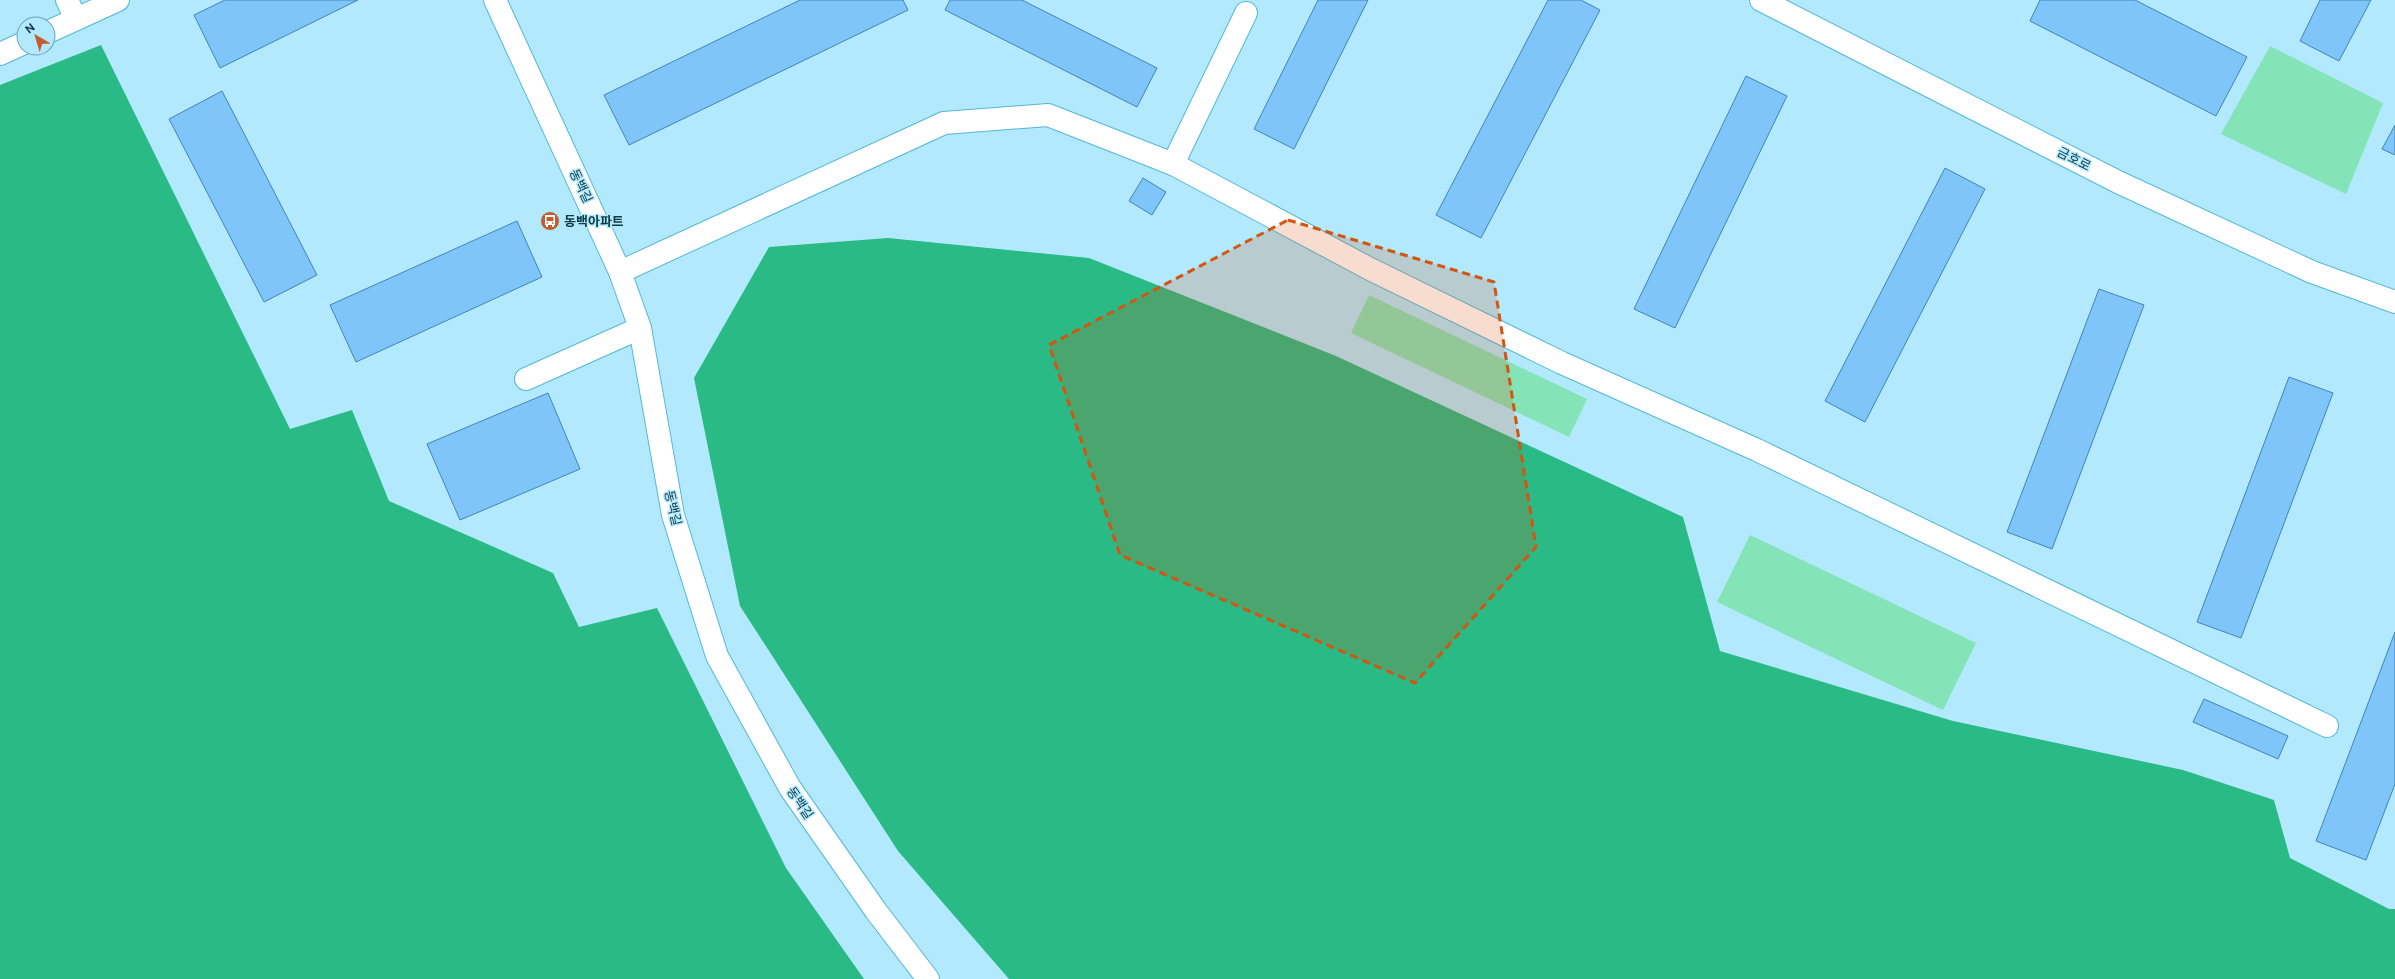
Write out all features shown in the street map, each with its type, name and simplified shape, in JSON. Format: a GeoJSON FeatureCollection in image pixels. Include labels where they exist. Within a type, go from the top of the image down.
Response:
{"type":"FeatureCollection","features":[{"type":"Feature","properties":{"kind":"street"},"geometry":{"type":"LineString","coordinates":[[56,24],[71,9],[118,0]]}},
{"type":"Feature","properties":{"kind":"street","name":"동백길"},"geometry":{"type":"LineString","coordinates":[[495,0],[620,272],[640,328],[673,515],[717,656],[790,788],[876,911],[928,979]]}},
{"type":"Feature","properties":{"kind":"street","name":"금호로"},"geometry":{"type":"LineString","coordinates":[[1761,0],[2118,182],[2312,272],[2395,302]]}},
{"type":"Feature","properties":{"kind":"street"},"geometry":{"type":"LineString","coordinates":[[1173,164],[1246,13]]}},
{"type":"Feature","properties":{"kind":"street"},"geometry":{"type":"LineString","coordinates":[[0,54],[16,47]]}},
{"type":"Feature","properties":{"kind":"street"},"geometry":{"type":"LineString","coordinates":[[620,272],[944,123],[1048,115],[1173,164],[1377,273],[1562,363],[1764,454],[2327,726]]}},
{"type":"Feature","properties":{"kind":"street"},"geometry":{"type":"LineString","coordinates":[[526,379],[640,328]]}},
{"type":"Feature","properties":{"kind":"highlighted area"},"geometry":{"type":"Polygon","coordinates":[[[1288,220],[1494,282],[1536,547],[1415,683],[1120,555],[1049,345],[1288,220]]]}},
{"type":"Feature","properties":{"kind":"green space"},"geometry":{"type":"Polygon","coordinates":[[[101,45],[290,429],[352,410],[389,501],[553,573],[579,627],[657,608],[786,868],[864,979],[0,979],[0,85],[101,45]]]}},
{"type":"Feature","properties":{"kind":"green space"},"geometry":{"type":"Polygon","coordinates":[[[2270,46],[2383,103],[2346,194],[2221,134],[2270,46]]]}},
{"type":"Feature","properties":{"kind":"green space"},"geometry":{"type":"Polygon","coordinates":[[[888,238],[1089,258],[1336,356],[1683,517],[1720,651],[1953,721],[2183,770],[2274,800],[2290,858],[2389,909],[2395,909],[2395,979],[1009,979],[898,851],[740,606],[694,378],[769,247],[888,238]]]}},
{"type":"Feature","properties":{"kind":"green space"},"geometry":{"type":"Polygon","coordinates":[[[1369,295],[1587,399],[1569,437],[1351,333],[1369,295]]]}},
{"type":"Feature","properties":{"kind":"green space"},"geometry":{"type":"Polygon","coordinates":[[[1750,535],[1976,643],[1943,710],[1717,602],[1750,535]]]}},
{"type":"Feature","properties":{"kind":"building"},"geometry":{"type":"Polygon","coordinates":[[[225,0],[358,0],[220,68],[194,15],[225,0]]]}},
{"type":"Feature","properties":{"kind":"building"},"geometry":{"type":"Polygon","coordinates":[[[800,0],[903,0],[908,10],[629,145],[604,95],[800,0]]]}},
{"type":"Feature","properties":{"kind":"building"},"geometry":{"type":"Polygon","coordinates":[[[950,0],[1022,0],[1157,68],[1137,107],[945,10],[950,0]]]}},
{"type":"Feature","properties":{"kind":"building"},"geometry":{"type":"Polygon","coordinates":[[[1318,0],[1368,0],[1294,149],[1254,129],[1318,0]]]}},
{"type":"Feature","properties":{"kind":"building"},"geometry":{"type":"Polygon","coordinates":[[[1548,0],[1581,0],[1600,10],[1481,238],[1436,215],[1548,0]]]}},
{"type":"Feature","properties":{"kind":"building"},"geometry":{"type":"Polygon","coordinates":[[[2040,0],[2135,0],[2247,57],[2216,116],[2030,21],[2040,0]]]}},
{"type":"Feature","properties":{"kind":"building"},"geometry":{"type":"Polygon","coordinates":[[[2320,0],[2371,0],[2339,61],[2300,41],[2320,0]]]}},
{"type":"Feature","properties":{"kind":"building"},"geometry":{"type":"Polygon","coordinates":[[[1746,76],[1787,96],[1675,328],[1634,309],[1746,76]]]}},
{"type":"Feature","properties":{"kind":"building"},"geometry":{"type":"Polygon","coordinates":[[[222,91],[317,275],[264,302],[169,119],[222,91]]]}},
{"type":"Feature","properties":{"kind":"building"},"geometry":{"type":"Polygon","coordinates":[[[2395,125],[2395,155],[2382,149],[2395,125]]]}},
{"type":"Feature","properties":{"kind":"building"},"geometry":{"type":"Polygon","coordinates":[[[1945,168],[1985,189],[1865,422],[1825,401],[1945,168]]]}},
{"type":"Feature","properties":{"kind":"building"},"geometry":{"type":"Polygon","coordinates":[[[1143,178],[1166,192],[1152,215],[1129,201],[1143,178]]]}},
{"type":"Feature","properties":{"kind":"building"},"geometry":{"type":"Polygon","coordinates":[[[517,221],[542,277],[356,362],[330,305],[517,221]]]}},
{"type":"Feature","properties":{"kind":"building"},"geometry":{"type":"Polygon","coordinates":[[[2099,289],[2144,305],[2052,549],[2007,532],[2099,289]]]}},
{"type":"Feature","properties":{"kind":"building"},"geometry":{"type":"Polygon","coordinates":[[[2289,377],[2333,393],[2241,638],[2197,622],[2289,377]]]}},
{"type":"Feature","properties":{"kind":"building"},"geometry":{"type":"Polygon","coordinates":[[[548,393],[580,469],[460,520],[427,444],[548,393]]]}},
{"type":"Feature","properties":{"kind":"building"},"geometry":{"type":"Polygon","coordinates":[[[2395,632],[2395,784],[2366,860],[2316,841],[2395,632]]]}},
{"type":"Feature","properties":{"kind":"building"},"geometry":{"type":"Polygon","coordinates":[[[2204,699],[2288,736],[2278,759],[2193,722],[2204,699]]]}},
{"type":"Feature","properties":{"kind":"place","name":"동백아파트"},"geometry":{"type":"Point","coordinates":[550,221]}}]}
